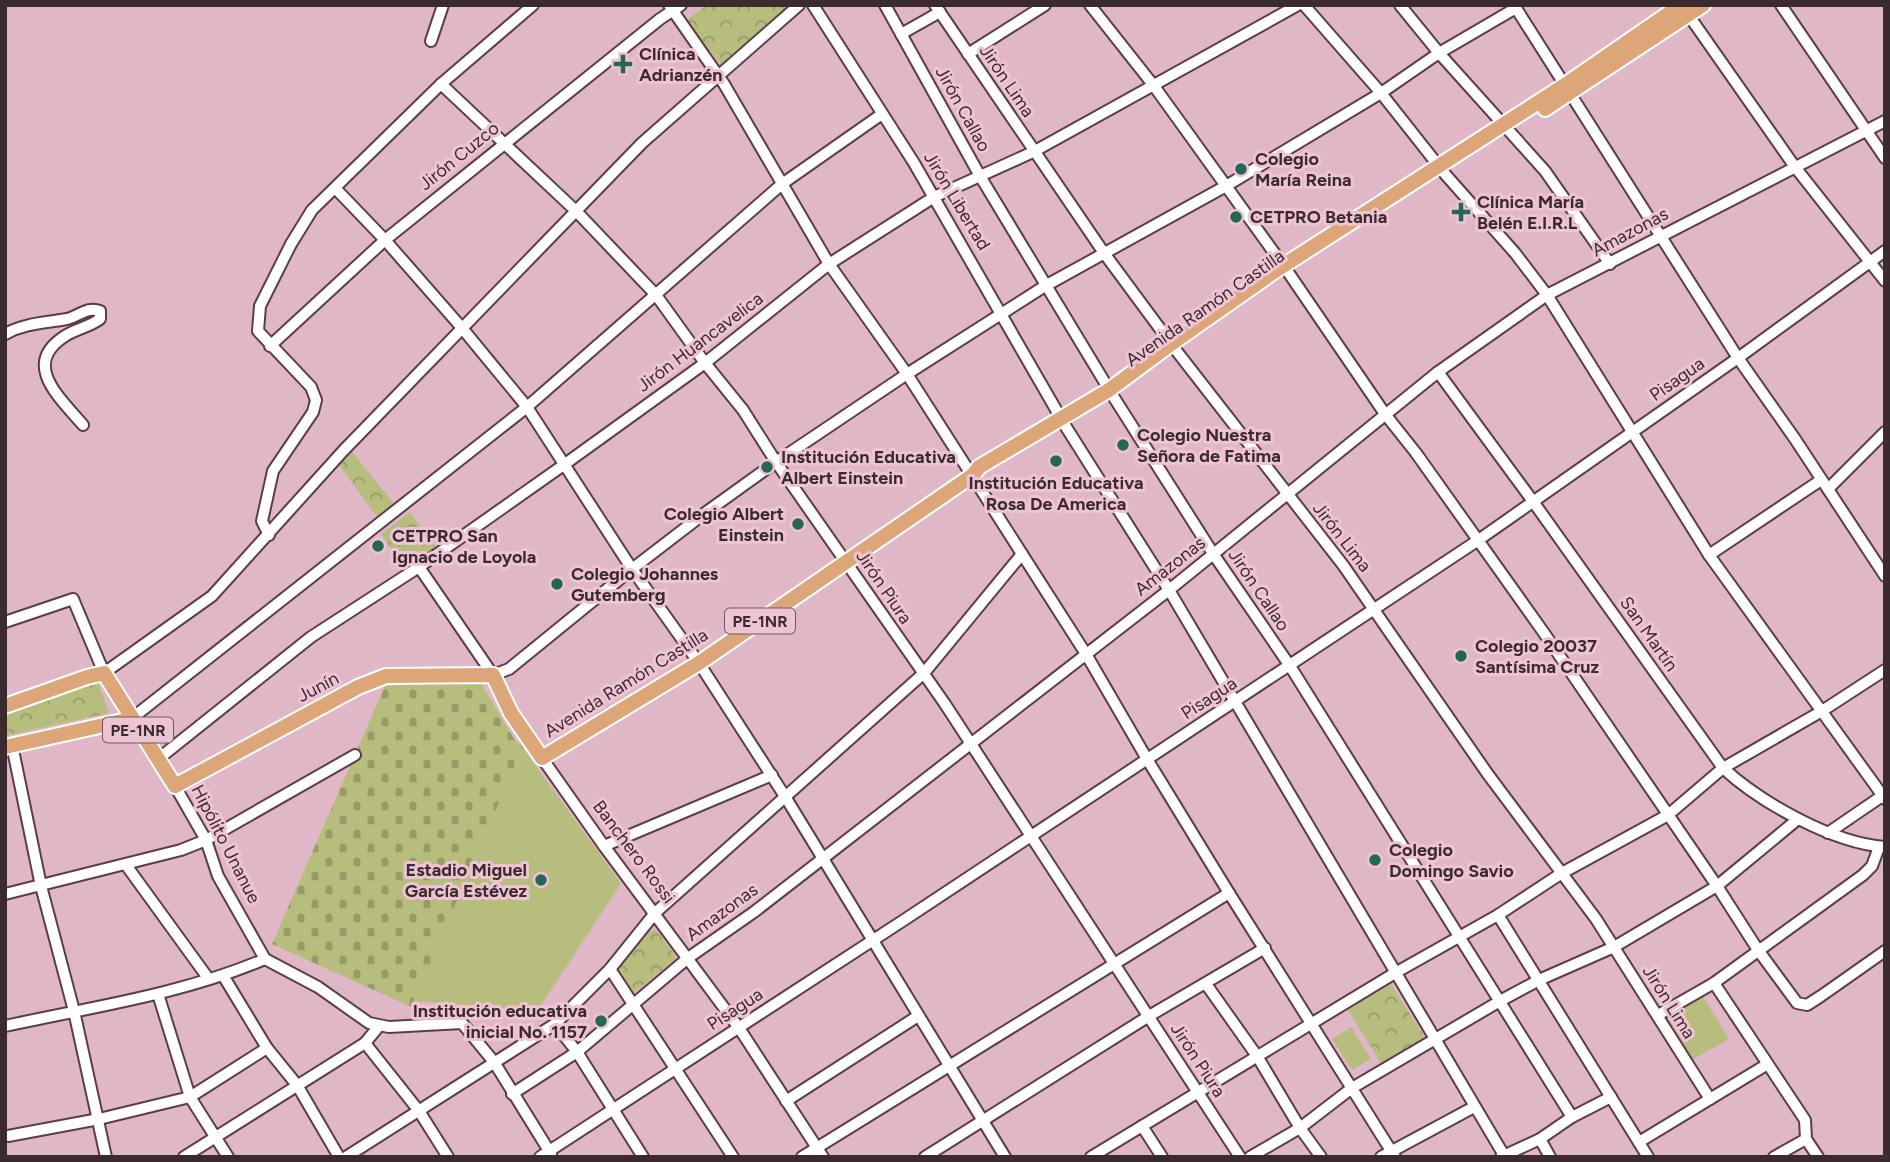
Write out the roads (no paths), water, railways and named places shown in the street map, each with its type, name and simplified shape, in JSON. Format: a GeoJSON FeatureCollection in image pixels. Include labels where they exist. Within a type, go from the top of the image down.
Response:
{"type":"FeatureCollection","features":[{"type":"Feature","properties":{"kind":"main road","name":"Avenida Ramón Castilla"},"geometry":{"type":"LineString","coordinates":[[542,758],[699,663],[973,475],[982,474],[1111,393],[1173,346],[1285,269],[1567,89],[1683,8],[1703,5]]}},
{"type":"Feature","properties":{"kind":"main road","name":"Hipólito Unanue"},"geometry":{"type":"LineString","coordinates":[[104,673],[175,786]]}},
{"type":"Feature","properties":{"kind":"main road"},"geometry":{"type":"LineString","coordinates":[[5,706],[104,673]]}},
{"type":"Feature","properties":{"kind":"main road","name":"Banchero Rossi"},"geometry":{"type":"LineString","coordinates":[[493,675],[511,713],[542,758]]}},
{"type":"Feature","properties":{"kind":"main road","name":"Junín"},"geometry":{"type":"LineString","coordinates":[[175,786],[358,687],[386,676],[493,675]]}},
{"type":"Feature","properties":{"kind":"main road"},"geometry":{"type":"LineString","coordinates":[[9,746],[131,719]]}},
{"type":"Feature","properties":{"kind":"street"},"geometry":{"type":"LineString","coordinates":[[431,41],[443,5]]}},
{"type":"Feature","properties":{"kind":"street"},"geometry":{"type":"LineString","coordinates":[[269,535],[262,521],[273,471],[313,412],[316,400],[311,387],[258,331],[260,306],[291,244],[312,210],[441,84],[533,5]]}},
{"type":"Feature","properties":{"kind":"street"},"geometry":{"type":"LineString","coordinates":[[104,673],[212,596],[343,451],[642,143],[799,5]]}},
{"type":"Feature","properties":{"kind":"street","name":"Jirón Libertad"},"geometry":{"type":"LineString","coordinates":[[813,5],[934,197],[1064,423],[1170,590],[1503,1156]]}},
{"type":"Feature","properties":{"kind":"street","name":"Jirón Callao"},"geometry":{"type":"LineString","coordinates":[[885,5],[980,176],[1111,393],[1214,555],[1290,666],[1572,1117]]}},
{"type":"Feature","properties":{"kind":"street"},"geometry":{"type":"LineString","coordinates":[[968,54],[1045,5]]}},
{"type":"Feature","properties":{"kind":"street"},"geometry":{"type":"LineString","coordinates":[[1090,5],[1154,86],[1385,414],[1416,453],[1544,633],[1758,950],[1797,1003],[1807,1005],[1885,951]]}},
{"type":"Feature","properties":{"kind":"street","name":"Jirón Huancavelica"},"geometry":{"type":"LineString","coordinates":[[157,760],[311,636],[419,567],[565,464],[705,363],[829,264],[934,197],[1034,152],[1298,5]]}},
{"type":"Feature","properties":{"kind":"street"},"geometry":{"type":"LineString","coordinates":[[1304,5],[1381,93],[1547,295],[1709,555],[1884,797],[1828,833]]}},
{"type":"Feature","properties":{"kind":"street"},"geometry":{"type":"LineString","coordinates":[[1400,5],[1439,53],[1545,171],[1610,264]]}},
{"type":"Feature","properties":{"kind":"street"},"geometry":{"type":"LineString","coordinates":[[1781,5],[1885,158]]}},
{"type":"Feature","properties":{"kind":"street"},"geometry":{"type":"LineString","coordinates":[[674,7],[718,75],[829,264],[907,374],[973,475],[1086,654],[1229,893],[1394,1154]]}},
{"type":"Feature","properties":{"kind":"street","name":"Jirón Cuzco"},"geometry":{"type":"LineString","coordinates":[[270,346],[385,240],[503,142],[674,7]]}},
{"type":"Feature","properties":{"kind":"street"},"geometry":{"type":"LineString","coordinates":[[493,675],[509,669],[632,569],[776,462],[907,374],[1045,286],[1226,186],[1381,93],[1439,53],[1515,7],[1738,358],[1885,576]]}},
{"type":"Feature","properties":{"kind":"street"},"geometry":{"type":"LineString","coordinates":[[901,34],[937,8]]}},
{"type":"Feature","properties":{"kind":"street","name":"Jirón Lima"},"geometry":{"type":"LineString","coordinates":[[937,8],[1104,253],[1374,608],[1487,773],[1562,873],[1614,947],[1710,1099]]}},
{"type":"Feature","properties":{"kind":"street"},"geometry":{"type":"LineString","coordinates":[[1683,8],[1795,167],[1885,281]]}},
{"type":"Feature","properties":{"kind":"street","name":"Jirón Piura"},"geometry":{"type":"LineString","coordinates":[[441,84],[576,211],[656,295],[743,410],[776,462],[924,673],[1240,1157]]}},
{"type":"Feature","properties":{"kind":"street"},"geometry":{"type":"LineString","coordinates":[[131,719],[527,407],[782,184],[882,114]]}},
{"type":"Feature","properties":{"kind":"street","name":"Amazonas"},"geometry":{"type":"LineString","coordinates":[[512,1094],[577,1052],[688,958],[754,912],[1170,590],[1438,372],[1547,295],[1885,121]]}},
{"type":"Feature","properties":{"kind":"street"},"geometry":{"type":"LineString","coordinates":[[336,189],[385,240],[527,407],[632,569],[699,663],[772,775],[1005,1157]]}},
{"type":"Feature","properties":{"kind":"street","name":"Pisagua"},"geometry":{"type":"LineString","coordinates":[[547,1155],[1477,541],[1885,251]]}},
{"type":"Feature","properties":{"kind":"street"},"geometry":{"type":"LineString","coordinates":[[5,334],[31,324],[69,318],[89,309],[100,311],[100,319],[54,344],[44,359],[44,372],[52,387],[83,425]]}},
{"type":"Feature","properties":{"kind":"street","name":"San Martín"},"geometry":{"type":"LineString","coordinates":[[1438,372],[1723,768],[1743,787],[1798,819],[1828,833],[1882,847]]}},
{"type":"Feature","properties":{"kind":"street"},"geometry":{"type":"LineString","coordinates":[[1709,555],[1824,484],[1885,432]]}},
{"type":"Feature","properties":{"kind":"street"},"geometry":{"type":"LineString","coordinates":[[346,1157],[555,1024],[610,969],[655,913],[924,673],[1022,554]]}},
{"type":"Feature","properties":{"kind":"street","name":"Banchero Rossi"},"geometry":{"type":"LineString","coordinates":[[419,567],[493,675]]}},
{"type":"Feature","properties":{"kind":"street","name":"Hipólito Unanue"},"geometry":{"type":"LineString","coordinates":[[5,622],[73,599],[104,673]]}},
{"type":"Feature","properties":{"kind":"street"},"geometry":{"type":"LineString","coordinates":[[1090,1157],[1311,1022],[1498,915],[1562,873],[1668,815],[1723,768],[1822,711],[1885,670]]}},
{"type":"Feature","properties":{"kind":"street"},"geometry":{"type":"LineString","coordinates":[[9,746],[41,886],[74,1011],[106,1157]]}},
{"type":"Feature","properties":{"kind":"street"},"geometry":{"type":"LineString","coordinates":[[5,894],[181,850],[205,840],[355,755]]}},
{"type":"Feature","properties":{"kind":"street","name":"Banchero Rossi"},"geometry":{"type":"LineString","coordinates":[[542,758],[740,1028],[820,1152]]}},
{"type":"Feature","properties":{"kind":"street"},"geometry":{"type":"LineString","coordinates":[[604,846],[772,775]]}},
{"type":"Feature","properties":{"kind":"street","name":"Hipólito Unanue"},"geometry":{"type":"LineString","coordinates":[[175,786],[205,840],[218,876],[265,959]]}},
{"type":"Feature","properties":{"kind":"street"},"geometry":{"type":"LineString","coordinates":[[1250,1157],[1300,1128],[1352,1088],[1500,1001],[1539,980],[1614,947],[1717,886],[1798,819]]}},
{"type":"Feature","properties":{"kind":"street"},"geometry":{"type":"LineString","coordinates":[[1658,1015],[1714,984],[1863,875],[1872,866],[1882,847]]}},
{"type":"Feature","properties":{"kind":"street"},"geometry":{"type":"LineString","coordinates":[[126,865],[208,978]]}},
{"type":"Feature","properties":{"kind":"street"},"geometry":{"type":"LineString","coordinates":[[802,1157],[820,1152],[950,1067],[1229,893]]}},
{"type":"Feature","properties":{"kind":"street"},"geometry":{"type":"LineString","coordinates":[[1498,915],[1648,1157]]}},
{"type":"Feature","properties":{"kind":"street"},"geometry":{"type":"LineString","coordinates":[[925,1157],[1149,1016],[1265,948]]}},
{"type":"Feature","properties":{"kind":"street"},"geometry":{"type":"LineString","coordinates":[[5,1026],[158,994],[223,976],[265,959],[318,987],[360,1018],[379,1026],[462,1023],[494,1062],[547,1155]]}},
{"type":"Feature","properties":{"kind":"street"},"geometry":{"type":"LineString","coordinates":[[610,969],[733,1157]]}},
{"type":"Feature","properties":{"kind":"street"},"geometry":{"type":"LineString","coordinates":[[223,976],[267,1048],[297,1085],[339,1157]]}},
{"type":"Feature","properties":{"kind":"street"},"geometry":{"type":"LineString","coordinates":[[1206,984],[1257,1056],[1300,1128],[1321,1157]]}},
{"type":"Feature","properties":{"kind":"street"},"geometry":{"type":"LineString","coordinates":[[1714,984],[1805,1120],[1806,1139],[1818,1157]]}},
{"type":"Feature","properties":{"kind":"street"},"geometry":{"type":"LineString","coordinates":[[158,994],[190,1097],[228,1157]]}},
{"type":"Feature","properties":{"kind":"street"},"geometry":{"type":"LineString","coordinates":[[786,1101],[918,1016]]}},
{"type":"Feature","properties":{"kind":"street"},"geometry":{"type":"LineString","coordinates":[[555,1024],[577,1052],[643,1157]]}},
{"type":"Feature","properties":{"kind":"street"},"geometry":{"type":"LineString","coordinates":[[184,1157],[365,1043],[379,1026]]}},
{"type":"Feature","properties":{"kind":"street"},"geometry":{"type":"LineString","coordinates":[[365,1043],[419,1111],[448,1157]]}},
{"type":"Feature","properties":{"kind":"street"},"geometry":{"type":"LineString","coordinates":[[8,1136],[99,1119],[190,1097],[267,1048]]}},
{"type":"Feature","properties":{"kind":"street"},"geometry":{"type":"LineString","coordinates":[[1639,1142],[1766,1065]]}},
{"type":"Feature","properties":{"kind":"street"},"geometry":{"type":"LineString","coordinates":[[1503,1156],[1540,1139],[1572,1117],[1611,1097]]}},
{"type":"Feature","properties":{"kind":"street"},"geometry":{"type":"LineString","coordinates":[[1381,1157],[1394,1154],[1474,1107]]}},
{"type":"Feature","properties":{"kind":"street"},"geometry":{"type":"LineString","coordinates":[[1142,1126],[1162,1157]]}},
{"type":"Feature","properties":{"kind":"street"},"geometry":{"type":"LineString","coordinates":[[1540,1139],[1549,1157]]}},
{"type":"Feature","properties":{"kind":"street"},"geometry":{"type":"LineString","coordinates":[[1774,1157],[1806,1139]]}},
{"type":"Feature","properties":{"kind":"place","name":"Clínica Adrianzén"},"geometry":{"type":"Point","coordinates":[623,64]}},
{"type":"Feature","properties":{"kind":"place","name":"Colegio María Reina"},"geometry":{"type":"Point","coordinates":[1241,169]}},
{"type":"Feature","properties":{"kind":"place","name":"Clínica María Belén E.I.R.L"},"geometry":{"type":"Point","coordinates":[1461,212]}},
{"type":"Feature","properties":{"kind":"place","name":"CETPRO Betania"},"geometry":{"type":"Point","coordinates":[1236,217]}},
{"type":"Feature","properties":{"kind":"place","name":"Colegio Nuestra Señora de Fatima"},"geometry":{"type":"Point","coordinates":[1123,445]}},
{"type":"Feature","properties":{"kind":"place","name":"Institución Educativa Rosa De America"},"geometry":{"type":"Point","coordinates":[1056,461]}},
{"type":"Feature","properties":{"kind":"place","name":"Institución Educativa Albert Einstein"},"geometry":{"type":"Point","coordinates":[767,467]}},
{"type":"Feature","properties":{"kind":"place","name":"Colegio Albert Einstein"},"geometry":{"type":"Point","coordinates":[798,524]}},
{"type":"Feature","properties":{"kind":"place","name":"CETPRO San Ignacio de Loyola"},"geometry":{"type":"Point","coordinates":[378,546]}},
{"type":"Feature","properties":{"kind":"place","name":"Colegio Johannes Gutemberg"},"geometry":{"type":"Point","coordinates":[557,584]}},
{"type":"Feature","properties":{"kind":"place","name":"Colegio 20037 Santísima Cruz"},"geometry":{"type":"Point","coordinates":[1461,656]}},
{"type":"Feature","properties":{"kind":"place","name":"Colegio Domingo Savio"},"geometry":{"type":"Point","coordinates":[1375,860]}},
{"type":"Feature","properties":{"kind":"place","name":"Estadio Miguel García Estévez"},"geometry":{"type":"Point","coordinates":[541,880]}},
{"type":"Feature","properties":{"kind":"place","name":"Institución educativa inicial No. 1157"},"geometry":{"type":"Point","coordinates":[601,1021]}}]}
